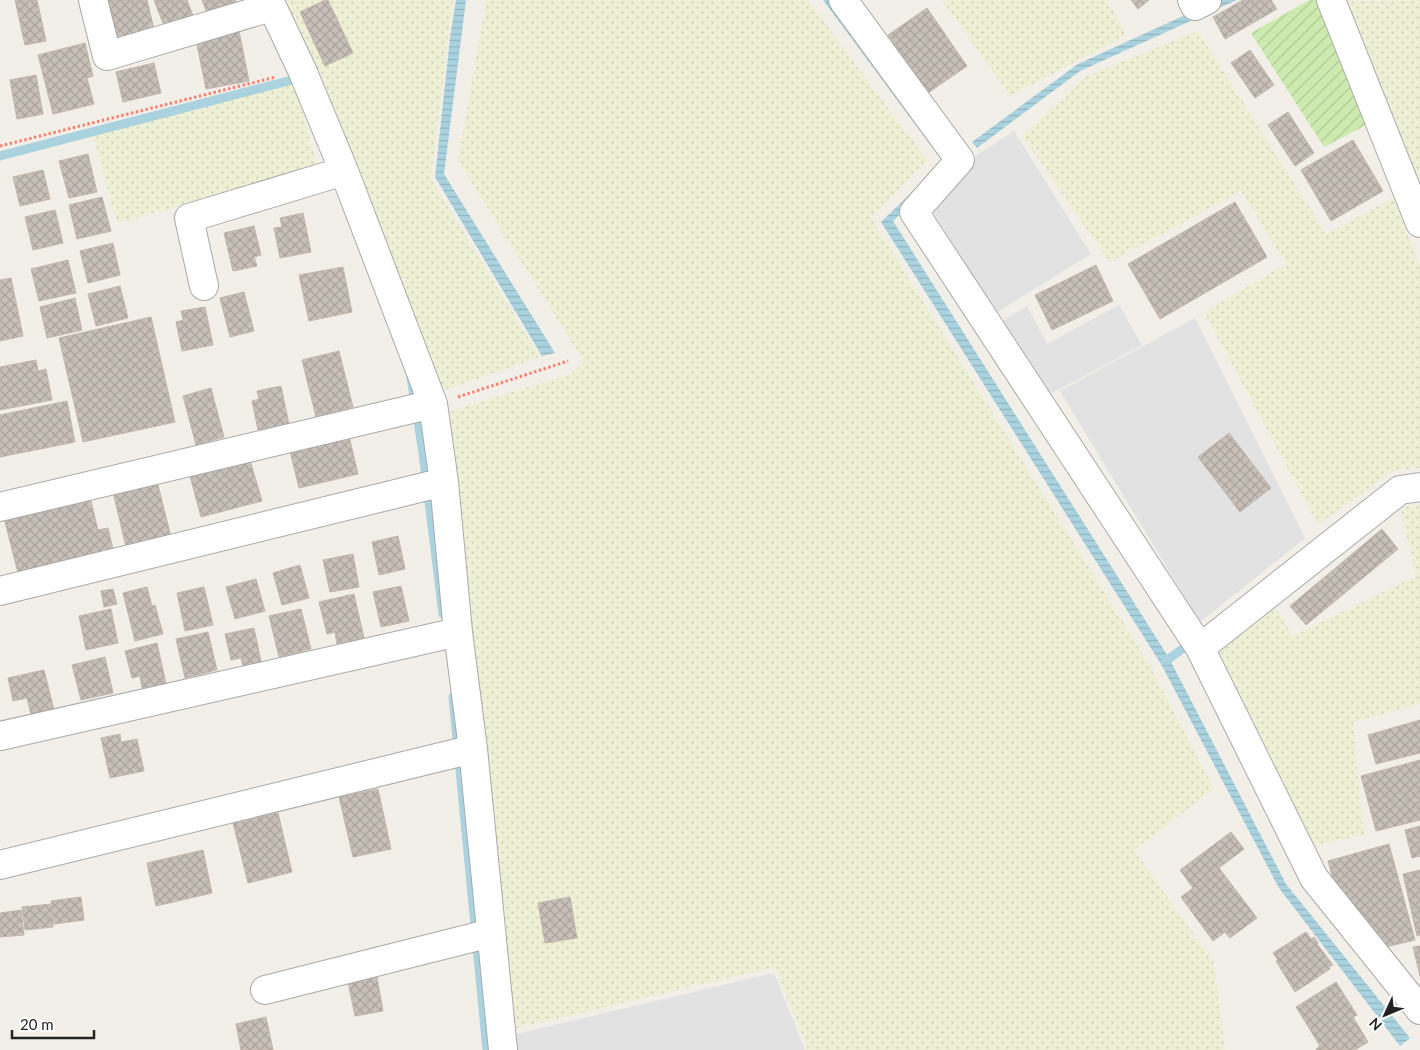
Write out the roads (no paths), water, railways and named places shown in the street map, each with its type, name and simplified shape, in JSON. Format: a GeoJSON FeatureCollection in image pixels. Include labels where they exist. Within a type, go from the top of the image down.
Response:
{"type":"FeatureCollection","features":[{"type":"Feature","properties":{"kind":"street"},"geometry":{"type":"LineString","coordinates":[[93,0],[107,56],[263,7],[302,70],[343,172],[432,405],[443,482],[457,632],[472,750],[503,1050]]}},
{"type":"Feature","properties":{"kind":"street"},"geometry":{"type":"LineString","coordinates":[[843,0],[960,160],[914,212],[1200,648],[1314,878],[1420,1010]]}},
{"type":"Feature","properties":{"kind":"street"},"geometry":{"type":"LineString","coordinates":[[1192,0],[1195,6],[1207,0]]}},
{"type":"Feature","properties":{"kind":"street"},"geometry":{"type":"LineString","coordinates":[[1332,0],[1420,223]]}},
{"type":"Feature","properties":{"kind":"street"},"geometry":{"type":"LineString","coordinates":[[204,286],[189,218],[343,172]]}},
{"type":"Feature","properties":{"kind":"street"},"geometry":{"type":"LineString","coordinates":[[0,508],[432,405]]}},
{"type":"Feature","properties":{"kind":"street"},"geometry":{"type":"LineString","coordinates":[[0,592],[443,482]]}},
{"type":"Feature","properties":{"kind":"street"},"geometry":{"type":"LineString","coordinates":[[1200,648],[1400,490],[1420,487]]}},
{"type":"Feature","properties":{"kind":"street"},"geometry":{"type":"LineString","coordinates":[[0,736],[457,632]]}},
{"type":"Feature","properties":{"kind":"street"},"geometry":{"type":"LineString","coordinates":[[0,865],[472,750]]}},
{"type":"Feature","properties":{"kind":"street"},"geometry":{"type":"LineString","coordinates":[[265,990],[490,933]]}},
{"type":"Feature","properties":{"kind":"water"},"geometry":{"type":"Polygon","coordinates":[[[456,0],[466,0],[444,174],[555,353],[542,356],[435,177],[456,0]]]}},
{"type":"Feature","properties":{"kind":"water"},"geometry":{"type":"Polygon","coordinates":[[[823,0],[838,0],[953,163],[893,221],[1169,658],[1286,884],[1410,1038],[1400,1046],[1279,888],[1161,664],[881,222],[943,162],[823,0]]]}},
{"type":"Feature","properties":{"kind":"water"},"geometry":{"type":"Polygon","coordinates":[[[1218,0],[1237,0],[1080,71],[977,148],[972,142],[1078,64],[1218,0]]]}},
{"type":"Feature","properties":{"kind":"waterway"},"geometry":{"type":"LineString","coordinates":[[0,156],[296,79]]}},
{"type":"Feature","properties":{"kind":"waterway"},"geometry":{"type":"LineString","coordinates":[[411,377],[423,453],[443,614]]}},
{"type":"Feature","properties":{"kind":"waterway"},"geometry":{"type":"LineString","coordinates":[[1166,661],[1189,644]]}},
{"type":"Feature","properties":{"kind":"waterway"},"geometry":{"type":"LineString","coordinates":[[453,697],[487,1050]]}}]}
